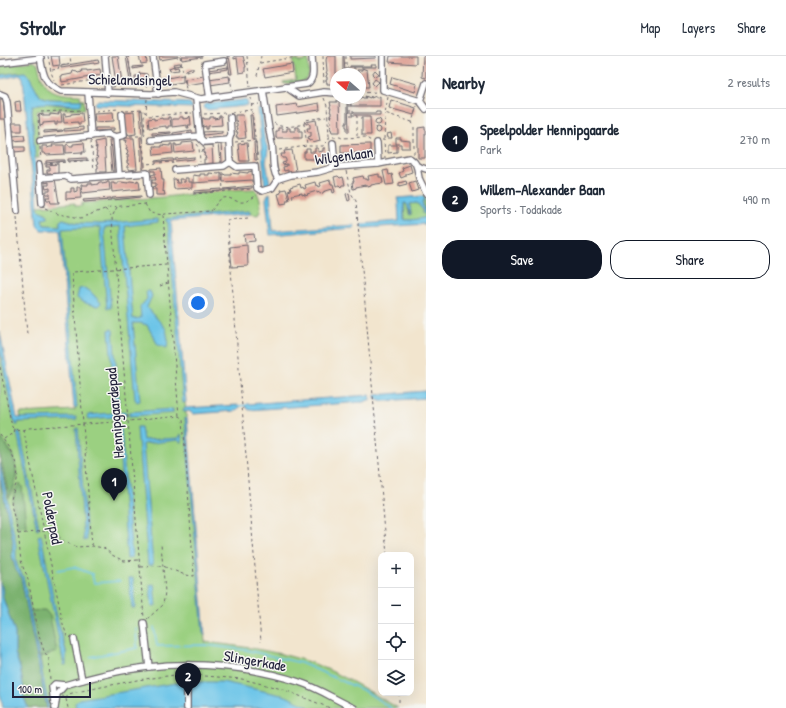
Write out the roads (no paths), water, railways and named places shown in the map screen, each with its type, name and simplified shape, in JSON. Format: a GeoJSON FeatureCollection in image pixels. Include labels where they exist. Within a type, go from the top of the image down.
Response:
{"type":"FeatureCollection","features":[{"type":"Feature","properties":{"kind":"street"},"geometry":{"type":"LineString","coordinates":[[105,56],[108,93]]}},
{"type":"Feature","properties":{"kind":"street"},"geometry":{"type":"LineString","coordinates":[[153,56],[158,94]]}},
{"type":"Feature","properties":{"kind":"street","name":"Schielandsingel"},"geometry":{"type":"LineString","coordinates":[[40,57],[43,74],[53,87],[61,91],[158,94],[174,92],[196,99],[210,99],[310,82],[313,75],[312,56]]}},
{"type":"Feature","properties":{"kind":"street"},"geometry":{"type":"LineString","coordinates":[[383,56],[383,90],[390,93],[404,95],[419,101],[426,108]]}},
{"type":"Feature","properties":{"kind":"street"},"geometry":{"type":"LineString","coordinates":[[0,63],[9,59],[40,57]]}},
{"type":"Feature","properties":{"kind":"street"},"geometry":{"type":"LineString","coordinates":[[210,99],[205,64],[226,60]]}},
{"type":"Feature","properties":{"kind":"street"},"geometry":{"type":"LineString","coordinates":[[419,101],[426,83]]}},
{"type":"Feature","properties":{"kind":"street"},"geometry":{"type":"LineString","coordinates":[[286,87],[299,96],[330,92]]}},
{"type":"Feature","properties":{"kind":"street"},"geometry":{"type":"LineString","coordinates":[[262,90],[274,171],[278,179]]}},
{"type":"Feature","properties":{"kind":"street"},"geometry":{"type":"LineString","coordinates":[[88,92],[91,136]]}},
{"type":"Feature","properties":{"kind":"street"},"geometry":{"type":"LineString","coordinates":[[0,94],[5,96],[7,102],[17,211]]}},
{"type":"Feature","properties":{"kind":"street"},"geometry":{"type":"LineString","coordinates":[[196,99],[198,112],[198,137]]}},
{"type":"Feature","properties":{"kind":"street"},"geometry":{"type":"LineString","coordinates":[[40,142],[108,134],[116,137],[124,135],[123,112]]}},
{"type":"Feature","properties":{"kind":"street"},"geometry":{"type":"LineString","coordinates":[[175,170],[221,167],[230,162],[230,117]]}},
{"type":"Feature","properties":{"kind":"street"},"geometry":{"type":"LineString","coordinates":[[116,137],[119,175]]}},
{"type":"Feature","properties":{"kind":"street"},"geometry":{"type":"LineString","coordinates":[[151,140],[198,137],[204,142],[229,141]]}},
{"type":"Feature","properties":{"kind":"street"},"geometry":{"type":"LineString","coordinates":[[376,141],[378,164]]}},
{"type":"Feature","properties":{"kind":"street"},"geometry":{"type":"LineString","coordinates":[[334,143],[335,167]]}},
{"type":"Feature","properties":{"kind":"street","name":"Wilgenlaan"},"geometry":{"type":"LineString","coordinates":[[230,162],[237,167],[255,166],[260,190],[272,188],[278,179],[291,175],[318,172],[335,167],[378,164],[410,158],[415,163],[426,169]]}},
{"type":"Feature","properties":{"kind":"street"},"geometry":{"type":"LineString","coordinates":[[415,163],[426,193]]}},
{"type":"Feature","properties":{"kind":"street"},"geometry":{"type":"LineString","coordinates":[[40,164],[42,203]]}},
{"type":"Feature","properties":{"kind":"street"},"geometry":{"type":"LineString","coordinates":[[40,178],[65,176],[71,179],[146,173],[149,194]]}},
{"type":"Feature","properties":{"kind":"street"},"geometry":{"type":"LineString","coordinates":[[144,623],[148,667]]}},
{"type":"Feature","properties":{"kind":"street"},"geometry":{"type":"LineString","coordinates":[[71,640],[82,680]]}},
{"type":"Feature","properties":{"kind":"street"},"geometry":{"type":"LineString","coordinates":[[187,666],[187,708]]}},
{"type":"Feature","properties":{"kind":"street","name":"Slingerkade"},"geometry":{"type":"LineString","coordinates":[[55,706],[52,687],[54,684],[65,684],[148,667],[187,666],[231,667],[300,682],[354,708]]}},
{"type":"Feature","properties":{"kind":"street"},"geometry":{"type":"LineString","coordinates":[[55,706],[57,694],[65,684]]}},
{"type":"Feature","properties":{"kind":"water"},"geometry":{"type":"Polygon","coordinates":[[[25,72],[29,76],[40,96],[49,99],[82,100],[81,105],[43,103],[33,106],[38,209],[48,215],[48,218],[42,219],[44,225],[60,226],[60,221],[63,219],[77,223],[100,224],[158,219],[158,222],[125,226],[133,319],[141,318],[140,307],[147,299],[146,291],[150,291],[152,296],[147,307],[166,329],[168,340],[167,348],[158,345],[147,325],[133,323],[140,401],[137,402],[135,399],[120,226],[104,228],[111,308],[107,308],[100,227],[62,229],[77,407],[74,408],[60,230],[41,230],[37,225],[23,78],[21,75],[0,79],[0,75],[25,72]]]}},
{"type":"Feature","properties":{"kind":"water"},"geometry":{"type":"Polygon","coordinates":[[[98,100],[190,103],[193,108],[95,105],[98,100]]]}},
{"type":"Feature","properties":{"kind":"water"},"geometry":{"type":"Polygon","coordinates":[[[243,100],[247,101],[248,105],[206,110],[203,107],[205,104],[243,100]]]}},
{"type":"Feature","properties":{"kind":"water"},"geometry":{"type":"Polygon","coordinates":[[[258,109],[262,109],[264,137],[268,150],[266,162],[270,184],[268,186],[265,186],[258,109]]]}},
{"type":"Feature","properties":{"kind":"water"},"geometry":{"type":"Polygon","coordinates":[[[270,193],[273,231],[354,225],[355,227],[270,235],[266,199],[270,193]]]}},
{"type":"Feature","properties":{"kind":"water"},"geometry":{"type":"Polygon","coordinates":[[[423,196],[425,199],[422,203],[426,213],[423,214],[423,210],[417,203],[410,204],[410,215],[407,204],[404,203],[404,219],[414,220],[426,217],[426,224],[364,228],[360,226],[362,224],[399,221],[397,198],[423,196]]]}},
{"type":"Feature","properties":{"kind":"water"},"geometry":{"type":"Polygon","coordinates":[[[250,211],[250,214],[171,221],[186,402],[183,403],[168,222],[166,219],[250,211]]]}},
{"type":"Feature","properties":{"kind":"water"},"geometry":{"type":"Polygon","coordinates":[[[84,288],[90,291],[101,303],[98,306],[87,304],[77,298],[79,289],[84,288]]]}},
{"type":"Feature","properties":{"kind":"water"},"geometry":{"type":"Polygon","coordinates":[[[109,330],[113,330],[119,401],[117,404],[115,402],[109,330]]]}},
{"type":"Feature","properties":{"kind":"water"},"geometry":{"type":"Polygon","coordinates":[[[0,332],[17,418],[77,417],[76,420],[18,422],[18,425],[16,425],[0,350],[0,332]]]}},
{"type":"Feature","properties":{"kind":"water"},"geometry":{"type":"Polygon","coordinates":[[[426,391],[426,398],[383,401],[375,398],[375,395],[426,391]]]}},
{"type":"Feature","properties":{"kind":"water"},"geometry":{"type":"Polygon","coordinates":[[[370,395],[371,399],[364,402],[249,410],[245,406],[247,404],[370,395]]]}},
{"type":"Feature","properties":{"kind":"water"},"geometry":{"type":"Polygon","coordinates":[[[239,405],[240,408],[235,411],[193,414],[189,411],[184,412],[183,410],[184,408],[239,405]]]}},
{"type":"Feature","properties":{"kind":"water"},"geometry":{"type":"Polygon","coordinates":[[[173,409],[173,413],[129,416],[129,412],[173,409]]]}},
{"type":"Feature","properties":{"kind":"water"},"geometry":{"type":"Polygon","coordinates":[[[126,412],[126,416],[88,419],[87,417],[88,415],[126,412]]]}},
{"type":"Feature","properties":{"kind":"water"},"geometry":{"type":"Polygon","coordinates":[[[185,418],[187,418],[205,636],[203,633],[185,418]]]}},
{"type":"Feature","properties":{"kind":"water"},"geometry":{"type":"Polygon","coordinates":[[[137,427],[141,427],[143,440],[179,438],[181,434],[182,443],[178,440],[143,444],[153,565],[148,565],[137,427]]]}},
{"type":"Feature","properties":{"kind":"water"},"geometry":{"type":"Polygon","coordinates":[[[78,428],[87,540],[84,541],[76,429],[78,428]]]}},
{"type":"Feature","properties":{"kind":"water"},"geometry":{"type":"Polygon","coordinates":[[[121,428],[132,558],[127,559],[118,429],[121,428]]]}},
{"type":"Feature","properties":{"kind":"water"},"geometry":{"type":"Polygon","coordinates":[[[17,432],[20,432],[39,528],[37,529],[17,432]]]}},
{"type":"Feature","properties":{"kind":"water"},"geometry":{"type":"Polygon","coordinates":[[[0,464],[16,543],[16,562],[23,576],[49,708],[47,708],[21,577],[16,570],[12,555],[13,541],[0,476],[0,464]]]}},
{"type":"Feature","properties":{"kind":"water"},"geometry":{"type":"Polygon","coordinates":[[[41,535],[58,622],[66,651],[66,665],[64,665],[38,536],[41,535]]]}},
{"type":"Feature","properties":{"kind":"water"},"geometry":{"type":"Polygon","coordinates":[[[129,578],[133,578],[135,608],[132,608],[129,578]]]}},
{"type":"Feature","properties":{"kind":"water"},"geometry":{"type":"Polygon","coordinates":[[[0,583],[3,598],[15,633],[15,653],[20,668],[24,690],[23,695],[28,708],[3,708],[0,693],[0,583]]]}},
{"type":"Feature","properties":{"kind":"water"},"geometry":{"type":"Polygon","coordinates":[[[154,584],[156,606],[152,606],[150,585],[154,584]]]}},
{"type":"Feature","properties":{"kind":"water"},"geometry":{"type":"Polygon","coordinates":[[[182,682],[223,682],[286,696],[311,708],[76,708],[75,703],[79,699],[182,682]]]}},
{"type":"Feature","properties":{"kind":"waterway"},"geometry":{"type":"LineString","coordinates":[[238,406],[248,405]]}},
{"type":"Feature","properties":{"kind":"waterway"},"geometry":{"type":"LineString","coordinates":[[58,570],[74,567],[92,574],[94,583],[120,581]]}},
{"type":"Feature","properties":{"kind":"waterway"},"geometry":{"type":"LineString","coordinates":[[154,627],[157,646],[205,645],[246,650],[301,663],[365,691],[391,708]]}},
{"type":"Feature","properties":{"kind":"waterway"},"geometry":{"type":"LineString","coordinates":[[90,657],[137,648],[136,628]]}},
{"type":"Feature","properties":{"kind":"place","name":"Speelpolder Hennipgaarde"},"geometry":{"type":"Point","coordinates":[114,501]}},
{"type":"Feature","properties":{"kind":"place","name":"Willem-Alexander Baan"},"geometry":{"type":"Point","coordinates":[188,696]}}]}
